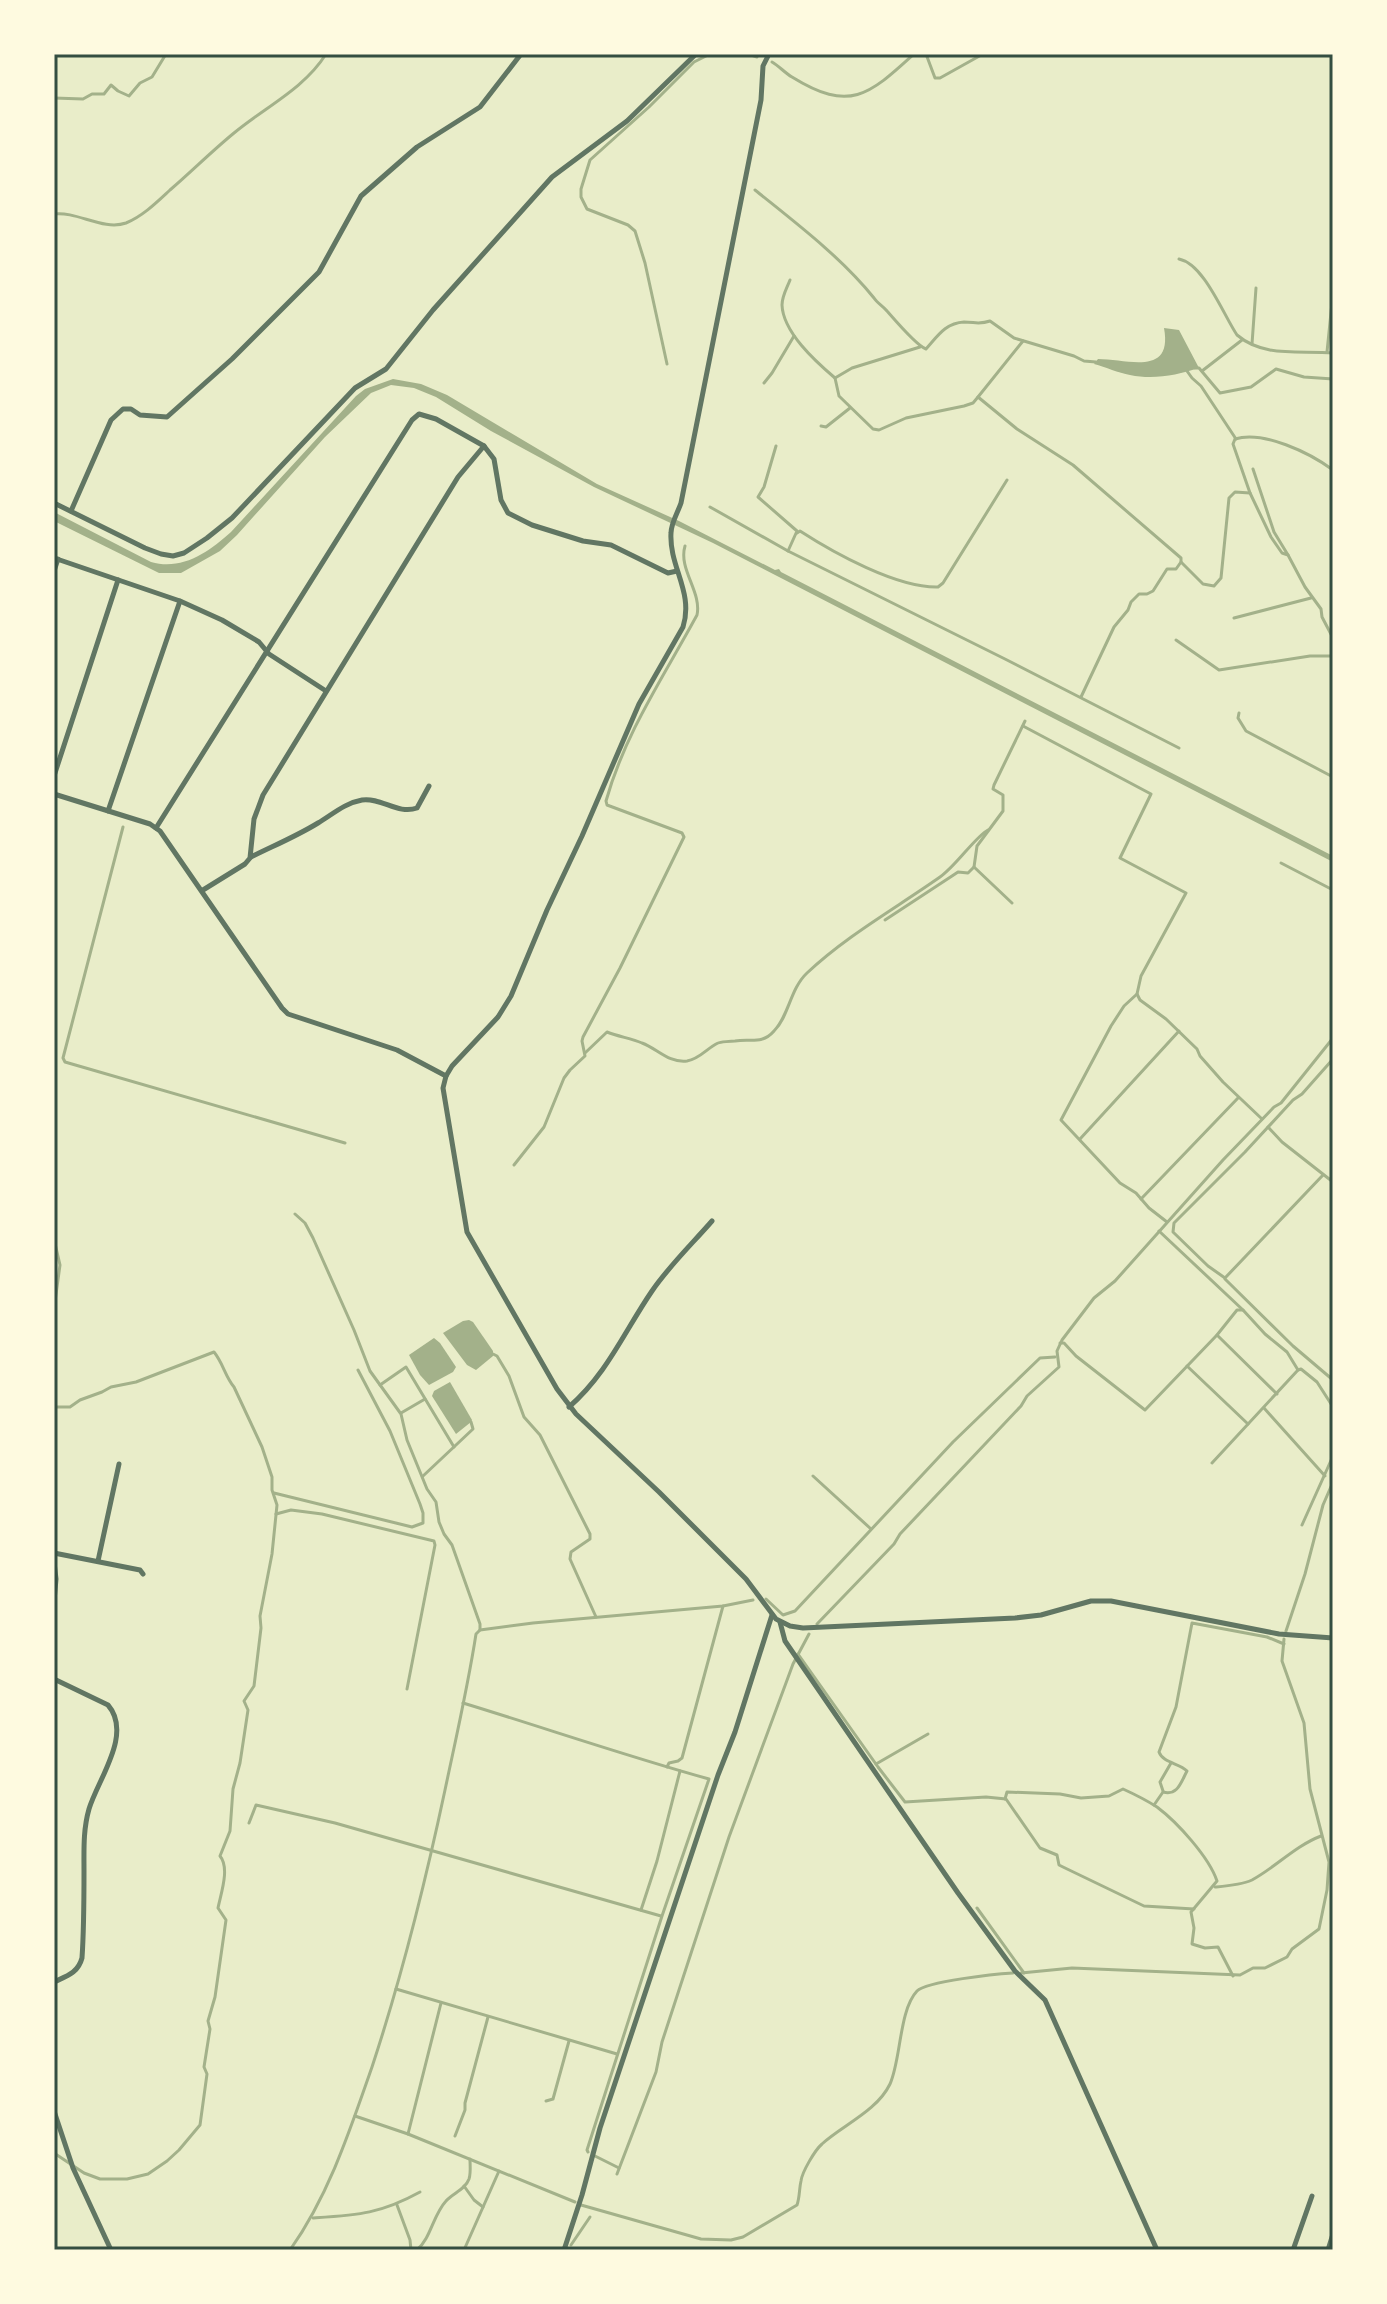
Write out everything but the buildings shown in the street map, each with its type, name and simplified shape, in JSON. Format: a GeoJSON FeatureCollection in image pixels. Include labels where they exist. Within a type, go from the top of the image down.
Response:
{"type":"FeatureCollection","features":[{"type":"Feature","properties":{"kind":"street"},"geometry":{"type":"LineString","coordinates":[[71,511],[111,420],[123,409],[131,409],[140,415],[167,417],[192,395],[319,272],[361,196],[417,147],[480,107],[521,54]]}},
{"type":"Feature","properties":{"kind":"street"},"geometry":{"type":"LineString","coordinates":[[54,503],[161,554],[173,556],[184,553],[207,538],[232,518],[355,388],[386,369],[433,310],[552,177],[627,121],[696,54]]}},
{"type":"Feature","properties":{"kind":"street"},"geometry":{"type":"LineString","coordinates":[[767,54],[763,66],[761,100],[676,518],[670,534],[688,606],[683,627],[639,704],[511,996],[498,1017],[446,1076],[443,1088],[467,1232],[569,1407],[705,1537],[746,1579],[779,1621],[803,1628],[941,1623],[1041,1615],[1091,1601],[1111,1601],[1279,1634],[1333,1638]]}},
{"type":"Feature","properties":{"kind":"street"},"geometry":{"type":"LineString","coordinates":[[156,828],[412,420],[419,414],[436,419],[484,446],[494,459],[501,500],[508,513],[532,525],[583,541],[611,545],[668,573],[677,571]]}},
{"type":"Feature","properties":{"kind":"street"},"geometry":{"type":"LineString","coordinates":[[250,858],[254,819],[263,795],[458,477],[484,446]]}},
{"type":"Feature","properties":{"kind":"street"},"geometry":{"type":"LineString","coordinates":[[54,571],[56,558],[180,601],[222,620],[259,642],[269,654],[326,691]]}},
{"type":"Feature","properties":{"kind":"street"},"geometry":{"type":"LineString","coordinates":[[54,776],[118,580]]}},
{"type":"Feature","properties":{"kind":"street"},"geometry":{"type":"LineString","coordinates":[[108,811],[180,601]]}},
{"type":"Feature","properties":{"kind":"street"},"geometry":{"type":"LineString","coordinates":[[203,890],[250,858],[351,803],[366,799],[401,809],[417,808],[429,786]]}},
{"type":"Feature","properties":{"kind":"street"},"geometry":{"type":"LineString","coordinates":[[54,794],[156,828],[203,890],[288,1014],[397,1050],[446,1076]]}},
{"type":"Feature","properties":{"kind":"street"},"geometry":{"type":"LineString","coordinates":[[569,1407],[595,1381],[617,1351],[654,1287],[712,1221]]}},
{"type":"Feature","properties":{"kind":"street"},"geometry":{"type":"LineString","coordinates":[[98,1561],[119,1464]]}},
{"type":"Feature","properties":{"kind":"street"},"geometry":{"type":"LineString","coordinates":[[54,1553],[140,1570],[143,1574]]}},
{"type":"Feature","properties":{"kind":"street"},"geometry":{"type":"LineString","coordinates":[[54,1562],[54,1601]]}},
{"type":"Feature","properties":{"kind":"street"},"geometry":{"type":"LineString","coordinates":[[564,2250],[613,2087],[772,1615]]}},
{"type":"Feature","properties":{"kind":"street"},"geometry":{"type":"LineString","coordinates":[[779,1621],[785,1641],[950,1881],[1015,1971],[1045,2000],[1157,2250]]}},
{"type":"Feature","properties":{"kind":"street"},"geometry":{"type":"LineString","coordinates":[[54,1679],[108,1705],[119,1727],[115,1746],[90,1805],[84,1831],[80,1967],[54,1982]]}},
{"type":"Feature","properties":{"kind":"street"},"geometry":{"type":"LineString","coordinates":[[54,2111],[73,2168],[111,2250]]}},
{"type":"Feature","properties":{"kind":"street"},"geometry":{"type":"LineString","coordinates":[[1293,2250],[1312,2196]]}},
{"type":"Feature","properties":{"kind":"street"},"geometry":{"type":"LineString","coordinates":[[1328,2250],[1333,2234]]}},
{"type":"Feature","properties":{"kind":"shaded area"},"geometry":{"type":"Polygon","coordinates":[[[1164,328],[1179,330],[1199,368],[1174,375],[1148,377],[1094,364],[1098,359],[1145,362],[1155,359],[1162,354],[1164,328]]]}},
{"type":"Feature","properties":{"kind":"shaded area"},"geometry":{"type":"Polygon","coordinates":[[[393,379],[421,384],[447,395],[597,484],[775,570],[779,569],[1333,856],[1333,862],[713,543],[594,487],[436,397],[414,388],[391,385],[371,393],[325,437],[237,535],[220,551],[181,573],[159,573],[54,521],[54,512],[151,562],[173,564],[194,558],[231,532],[356,396],[365,389],[393,379]]]}},
{"type":"Feature","properties":{"kind":"shaded area"},"geometry":{"type":"Polygon","coordinates":[[[469,1320],[493,1351],[493,1356],[476,1370],[467,1365],[443,1333],[469,1320]]]}},
{"type":"Feature","properties":{"kind":"shaded area"},"geometry":{"type":"Polygon","coordinates":[[[434,1338],[456,1367],[453,1372],[429,1385],[409,1355],[434,1338]]]}},
{"type":"Feature","properties":{"kind":"shaded area"},"geometry":{"type":"Polygon","coordinates":[[[450,1382],[472,1420],[456,1434],[432,1396],[434,1391],[450,1382]]]}},
{"type":"Feature","properties":{"kind":"waterway"},"geometry":{"type":"LineString","coordinates":[[54,98],[83,99],[92,94],[104,94],[111,85],[129,96],[140,83],[152,77],[166,54]]}},
{"type":"Feature","properties":{"kind":"waterway"},"geometry":{"type":"LineString","coordinates":[[54,214],[72,215],[108,225],[126,223],[138,217],[234,133],[295,88],[326,54]]}},
{"type":"Feature","properties":{"kind":"waterway"},"geometry":{"type":"LineString","coordinates":[[667,364],[635,231],[628,225],[587,209],[581,189],[590,160],[694,62],[710,54]]}},
{"type":"Feature","properties":{"kind":"waterway"},"geometry":{"type":"LineString","coordinates":[[748,54],[757,57]]}},
{"type":"Feature","properties":{"kind":"waterway"},"geometry":{"type":"LineString","coordinates":[[772,62],[812,88],[844,96],[871,89],[914,54]]}},
{"type":"Feature","properties":{"kind":"waterway"},"geometry":{"type":"LineString","coordinates":[[926,54],[935,78],[983,54]]}},
{"type":"Feature","properties":{"kind":"waterway"},"geometry":{"type":"LineString","coordinates":[[755,190],[833,255],[922,347],[926,349],[942,331],[957,323],[990,321],[1014,338],[1084,361],[1096,362]]}},
{"type":"Feature","properties":{"kind":"waterway"},"geometry":{"type":"LineString","coordinates":[[1179,259],[1197,270],[1237,335],[1248,342],[1283,352],[1333,353]]}},
{"type":"Feature","properties":{"kind":"waterway"},"geometry":{"type":"LineString","coordinates":[[790,280],[782,305],[788,325],[810,355],[835,378]]}},
{"type":"Feature","properties":{"kind":"waterway"},"geometry":{"type":"LineString","coordinates":[[1252,344],[1256,288]]}},
{"type":"Feature","properties":{"kind":"waterway"},"geometry":{"type":"LineString","coordinates":[[1327,352],[1333,293]]}},
{"type":"Feature","properties":{"kind":"waterway"},"geometry":{"type":"LineString","coordinates":[[764,383],[794,336]]}},
{"type":"Feature","properties":{"kind":"waterway"},"geometry":{"type":"LineString","coordinates":[[1202,371],[1242,340]]}},
{"type":"Feature","properties":{"kind":"waterway"},"geometry":{"type":"LineString","coordinates":[[978,397],[1023,341]]}},
{"type":"Feature","properties":{"kind":"waterway"},"geometry":{"type":"LineString","coordinates":[[920,347],[852,368],[835,378],[839,396],[873,429],[879,430],[906,418],[964,406],[978,397],[1017,429],[1073,465],[1181,558],[1181,562],[1203,584],[1214,586],[1221,578],[1229,498],[1235,492],[1250,493]]}},
{"type":"Feature","properties":{"kind":"waterway"},"geometry":{"type":"LineString","coordinates":[[1195,368],[1199,368],[1220,393],[1251,387],[1276,369],[1304,377],[1333,379]]}},
{"type":"Feature","properties":{"kind":"waterway"},"geometry":{"type":"LineString","coordinates":[[1187,371],[1201,386],[1236,439]]}},
{"type":"Feature","properties":{"kind":"waterway"},"geometry":{"type":"LineString","coordinates":[[821,426],[826,427],[850,408]]}},
{"type":"Feature","properties":{"kind":"waterway"},"geometry":{"type":"LineString","coordinates":[[1333,470],[1299,450],[1272,440],[1246,437],[1235,439],[1233,444],[1250,493],[1271,537],[1282,553],[1288,555],[1321,609],[1333,638]]}},
{"type":"Feature","properties":{"kind":"waterway"},"geometry":{"type":"LineString","coordinates":[[776,446],[758,497],[797,531],[788,551]]}},
{"type":"Feature","properties":{"kind":"waterway"},"geometry":{"type":"LineString","coordinates":[[1253,469],[1274,532],[1288,555]]}},
{"type":"Feature","properties":{"kind":"waterway"},"geometry":{"type":"LineString","coordinates":[[797,533],[800,531],[885,576],[938,587],[1007,480]]}},
{"type":"Feature","properties":{"kind":"waterway"},"geometry":{"type":"LineString","coordinates":[[710,507],[788,551],[1179,748]]}},
{"type":"Feature","properties":{"kind":"waterway"},"geometry":{"type":"LineString","coordinates":[[514,1165],[544,1127],[564,1078],[585,1056],[583,1037],[684,837],[682,833],[607,805],[606,801],[634,728],[697,615],[698,606],[685,563],[685,546]]}},
{"type":"Feature","properties":{"kind":"waterway"},"geometry":{"type":"LineString","coordinates":[[1081,697],[1114,627],[1131,602],[1139,594],[1153,591],[1167,569],[1176,569],[1181,562]]}},
{"type":"Feature","properties":{"kind":"waterway"},"geometry":{"type":"LineString","coordinates":[[1234,618],[1311,598]]}},
{"type":"Feature","properties":{"kind":"waterway"},"geometry":{"type":"LineString","coordinates":[[1176,640],[1219,670],[1310,656],[1333,656]]}},
{"type":"Feature","properties":{"kind":"waterway"},"geometry":{"type":"LineString","coordinates":[[1239,713],[1238,718],[1246,731],[1333,777]]}},
{"type":"Feature","properties":{"kind":"waterway"},"geometry":{"type":"LineString","coordinates":[[1012,903],[974,867],[977,846],[1003,811],[1003,795],[993,789],[1025,721]]}},
{"type":"Feature","properties":{"kind":"waterway"},"geometry":{"type":"LineString","coordinates":[[1023,726],[1151,794],[1120,858],[1186,893],[1141,976],[1137,994],[1197,1049],[1223,1082],[1262,1119]]}},
{"type":"Feature","properties":{"kind":"waterway"},"geometry":{"type":"LineString","coordinates":[[123,827],[63,1058],[65,1062],[345,1143]]}},
{"type":"Feature","properties":{"kind":"waterway"},"geometry":{"type":"LineString","coordinates":[[585,1053],[607,1032],[638,1041],[680,1061],[696,1058],[719,1043],[765,1038],[779,1025],[801,979],[807,973],[855,935],[940,877],[988,830]]}},
{"type":"Feature","properties":{"kind":"waterway"},"geometry":{"type":"LineString","coordinates":[[1281,863],[1333,890]]}},
{"type":"Feature","properties":{"kind":"waterway"},"geometry":{"type":"LineString","coordinates":[[885,920],[958,872],[968,873],[974,867]]}},
{"type":"Feature","properties":{"kind":"waterway"},"geometry":{"type":"LineString","coordinates":[[1137,994],[1124,1006],[1111,1026],[1061,1120],[1120,1183],[1136,1193],[1167,1222]]}},
{"type":"Feature","properties":{"kind":"waterway"},"geometry":{"type":"LineString","coordinates":[[1080,1139],[1179,1031]]}},
{"type":"Feature","properties":{"kind":"waterway"},"geometry":{"type":"LineString","coordinates":[[817,1624],[894,1544],[1027,1396],[1059,1367],[1057,1351],[1062,1340],[1094,1298],[1115,1281],[1223,1160],[1281,1103],[1333,1038]]}},
{"type":"Feature","properties":{"kind":"waterway"},"geometry":{"type":"LineString","coordinates":[[1323,1175],[1225,1278],[1173,1232],[1174,1223],[1333,1059]]}},
{"type":"Feature","properties":{"kind":"waterway"},"geometry":{"type":"LineString","coordinates":[[1141,1199],[1238,1098]]}},
{"type":"Feature","properties":{"kind":"waterway"},"geometry":{"type":"LineString","coordinates":[[1268,1127],[1282,1142],[1333,1182]]}},
{"type":"Feature","properties":{"kind":"waterway"},"geometry":{"type":"LineString","coordinates":[[290,2250],[316,2207],[337,2162],[383,2033],[421,1895],[458,1732],[476,1634],[480,1630],[452,1545],[439,1522],[436,1502],[427,1489],[407,1440],[401,1414],[370,1371],[313,1238],[305,1223],[295,1214]]}},
{"type":"Feature","properties":{"kind":"waterway"},"geometry":{"type":"LineString","coordinates":[[1159,1231],[1287,1352],[1298,1370]]}},
{"type":"Feature","properties":{"kind":"waterway"},"geometry":{"type":"LineString","coordinates":[[54,1239],[60,1265],[54,1309]]}},
{"type":"Feature","properties":{"kind":"waterway"},"geometry":{"type":"LineString","coordinates":[[1225,1279],[1293,1346],[1333,1380]]}},
{"type":"Feature","properties":{"kind":"waterway"},"geometry":{"type":"LineString","coordinates":[[1060,1343],[1064,1343],[1145,1410],[1237,1310],[1243,1310]]}},
{"type":"Feature","properties":{"kind":"waterway"},"geometry":{"type":"LineString","coordinates":[[1217,1335],[1277,1394]]}},
{"type":"Feature","properties":{"kind":"waterway"},"geometry":{"type":"LineString","coordinates":[[54,1407],[70,1407],[111,1387],[136,1382],[214,1352],[262,1447],[277,1505],[272,1554],[260,1616],[254,1686],[244,1701],[248,1710],[233,1789],[230,1831],[220,1856],[225,1874],[218,1908],[226,1920],[215,1997],[208,2021],[210,2029],[204,2067],[207,2074],[200,2125],[167,2161],[148,2174],[127,2179],[100,2179],[84,2173],[54,2153]]}},
{"type":"Feature","properties":{"kind":"waterway"},"geometry":{"type":"LineString","coordinates":[[493,1354],[509,1376],[524,1417],[540,1435],[590,1534],[590,1539],[571,1552],[570,1559],[596,1617]]}},
{"type":"Feature","properties":{"kind":"waterway"},"geometry":{"type":"LineString","coordinates":[[766,1599],[783,1615],[795,1611],[953,1442],[1040,1358],[1055,1357]]}},
{"type":"Feature","properties":{"kind":"waterway"},"geometry":{"type":"LineString","coordinates":[[1187,1366],[1248,1424]]}},
{"type":"Feature","properties":{"kind":"waterway"},"geometry":{"type":"LineString","coordinates":[[380,1385],[406,1367],[454,1447]]}},
{"type":"Feature","properties":{"kind":"waterway"},"geometry":{"type":"LineString","coordinates":[[1212,1463],[1298,1370],[1301,1369],[1317,1382],[1333,1407]]}},
{"type":"Feature","properties":{"kind":"waterway"},"geometry":{"type":"LineString","coordinates":[[274,1493],[412,1527],[423,1523],[420,1504],[390,1431],[358,1370]]}},
{"type":"Feature","properties":{"kind":"waterway"},"geometry":{"type":"LineString","coordinates":[[401,1413],[425,1399]]}},
{"type":"Feature","properties":{"kind":"waterway"},"geometry":{"type":"LineString","coordinates":[[1264,1408],[1325,1476]]}},
{"type":"Feature","properties":{"kind":"waterway"},"geometry":{"type":"LineString","coordinates":[[423,1476],[473,1429],[471,1422]]}},
{"type":"Feature","properties":{"kind":"waterway"},"geometry":{"type":"LineString","coordinates":[[1302,1525],[1333,1456]]}},
{"type":"Feature","properties":{"kind":"waterway"},"geometry":{"type":"LineString","coordinates":[[813,1476],[871,1529]]}},
{"type":"Feature","properties":{"kind":"waterway"},"geometry":{"type":"LineString","coordinates":[[1286,1631],[1323,1505],[1333,1482]]}},
{"type":"Feature","properties":{"kind":"waterway"},"geometry":{"type":"LineString","coordinates":[[276,1514],[291,1510],[322,1514],[434,1541],[407,1689]]}},
{"type":"Feature","properties":{"kind":"waterway"},"geometry":{"type":"LineString","coordinates":[[480,1630],[723,1606],[753,1600]]}},
{"type":"Feature","properties":{"kind":"waterway"},"geometry":{"type":"LineString","coordinates":[[667,1767],[669,1763],[682,1758],[723,1606]]}},
{"type":"Feature","properties":{"kind":"waterway"},"geometry":{"type":"LineString","coordinates":[[1154,1805],[1163,1792],[1176,1790],[1187,1771],[1159,1752],[1176,1707],[1192,1623],[1267,1637],[1284,1644]]}},
{"type":"Feature","properties":{"kind":"waterway"},"geometry":{"type":"LineString","coordinates":[[617,2174],[656,2072],[662,2042],[729,1837],[793,1664],[809,1634]]}},
{"type":"Feature","properties":{"kind":"waterway"},"geometry":{"type":"LineString","coordinates":[[1021,1973],[1072,1968],[1240,1975],[1253,1968],[1265,1968],[1287,1957],[1292,1949],[1319,1929],[1329,1862],[1310,1789],[1304,1723],[1282,1661],[1284,1639]]}},
{"type":"Feature","properties":{"kind":"waterway"},"geometry":{"type":"LineString","coordinates":[[798,1654],[905,1802],[986,1797],[1006,1799],[1040,1848],[1057,1855],[1059,1865],[1144,1906],[1194,1909]]}},
{"type":"Feature","properties":{"kind":"waterway"},"geometry":{"type":"LineString","coordinates":[[463,1703],[709,1779],[662,1916],[588,2152]]}},
{"type":"Feature","properties":{"kind":"waterway"},"geometry":{"type":"LineString","coordinates":[[876,1764],[928,1734]]}},
{"type":"Feature","properties":{"kind":"waterway"},"geometry":{"type":"LineString","coordinates":[[1163,1791],[1160,1782],[1171,1763]]}},
{"type":"Feature","properties":{"kind":"waterway"},"geometry":{"type":"LineString","coordinates":[[641,1910],[680,1771]]}},
{"type":"Feature","properties":{"kind":"waterway"},"geometry":{"type":"LineString","coordinates":[[1005,1799],[1007,1792],[1081,1798],[1109,1796],[1123,1789],[1157,1807],[1192,1841],[1213,1872],[1217,1881],[1191,1912],[1194,1928],[1192,1944],[1205,1948],[1218,1947],[1233,1976]]}},
{"type":"Feature","properties":{"kind":"waterway"},"geometry":{"type":"LineString","coordinates":[[249,1823],[256,1805],[335,1823],[661,1916]]}},
{"type":"Feature","properties":{"kind":"waterway"},"geometry":{"type":"LineString","coordinates":[[1215,1887],[1252,1880],[1321,1836]]}},
{"type":"Feature","properties":{"kind":"waterway"},"geometry":{"type":"LineString","coordinates":[[977,1908],[1024,1973]]}},
{"type":"Feature","properties":{"kind":"waterway"},"geometry":{"type":"LineString","coordinates":[[581,2205],[701,2239],[731,2240],[743,2237],[797,2205],[802,2177],[816,2151],[884,2094],[894,2074],[903,2022],[917,1991],[948,1981],[1013,1973]]}},
{"type":"Feature","properties":{"kind":"waterway"},"geometry":{"type":"LineString","coordinates":[[396,1989],[617,2054]]}},
{"type":"Feature","properties":{"kind":"waterway"},"geometry":{"type":"LineString","coordinates":[[408,2134],[441,2003]]}},
{"type":"Feature","properties":{"kind":"waterway"},"geometry":{"type":"LineString","coordinates":[[455,2136],[465,2110],[488,2017]]}},
{"type":"Feature","properties":{"kind":"waterway"},"geometry":{"type":"LineString","coordinates":[[546,2101],[553,2099],[569,2041]]}},
{"type":"Feature","properties":{"kind":"waterway"},"geometry":{"type":"LineString","coordinates":[[355,2116],[408,2134],[575,2202]]}},
{"type":"Feature","properties":{"kind":"waterway"},"geometry":{"type":"LineString","coordinates":[[595,2156],[619,2168]]}},
{"type":"Feature","properties":{"kind":"waterway"},"geometry":{"type":"LineString","coordinates":[[417,2250],[442,2207],[467,2183],[470,2159]]}},
{"type":"Feature","properties":{"kind":"waterway"},"geometry":{"type":"LineString","coordinates":[[464,2250],[499,2171]]}},
{"type":"Feature","properties":{"kind":"waterway"},"geometry":{"type":"LineString","coordinates":[[464,2186],[483,2207]]}},
{"type":"Feature","properties":{"kind":"waterway"},"geometry":{"type":"LineString","coordinates":[[313,2218],[368,2212],[393,2205],[420,2192]]}},
{"type":"Feature","properties":{"kind":"waterway"},"geometry":{"type":"LineString","coordinates":[[397,2205],[411,2250]]}},
{"type":"Feature","properties":{"kind":"waterway"},"geometry":{"type":"LineString","coordinates":[[571,2245],[590,2217]]}}]}
